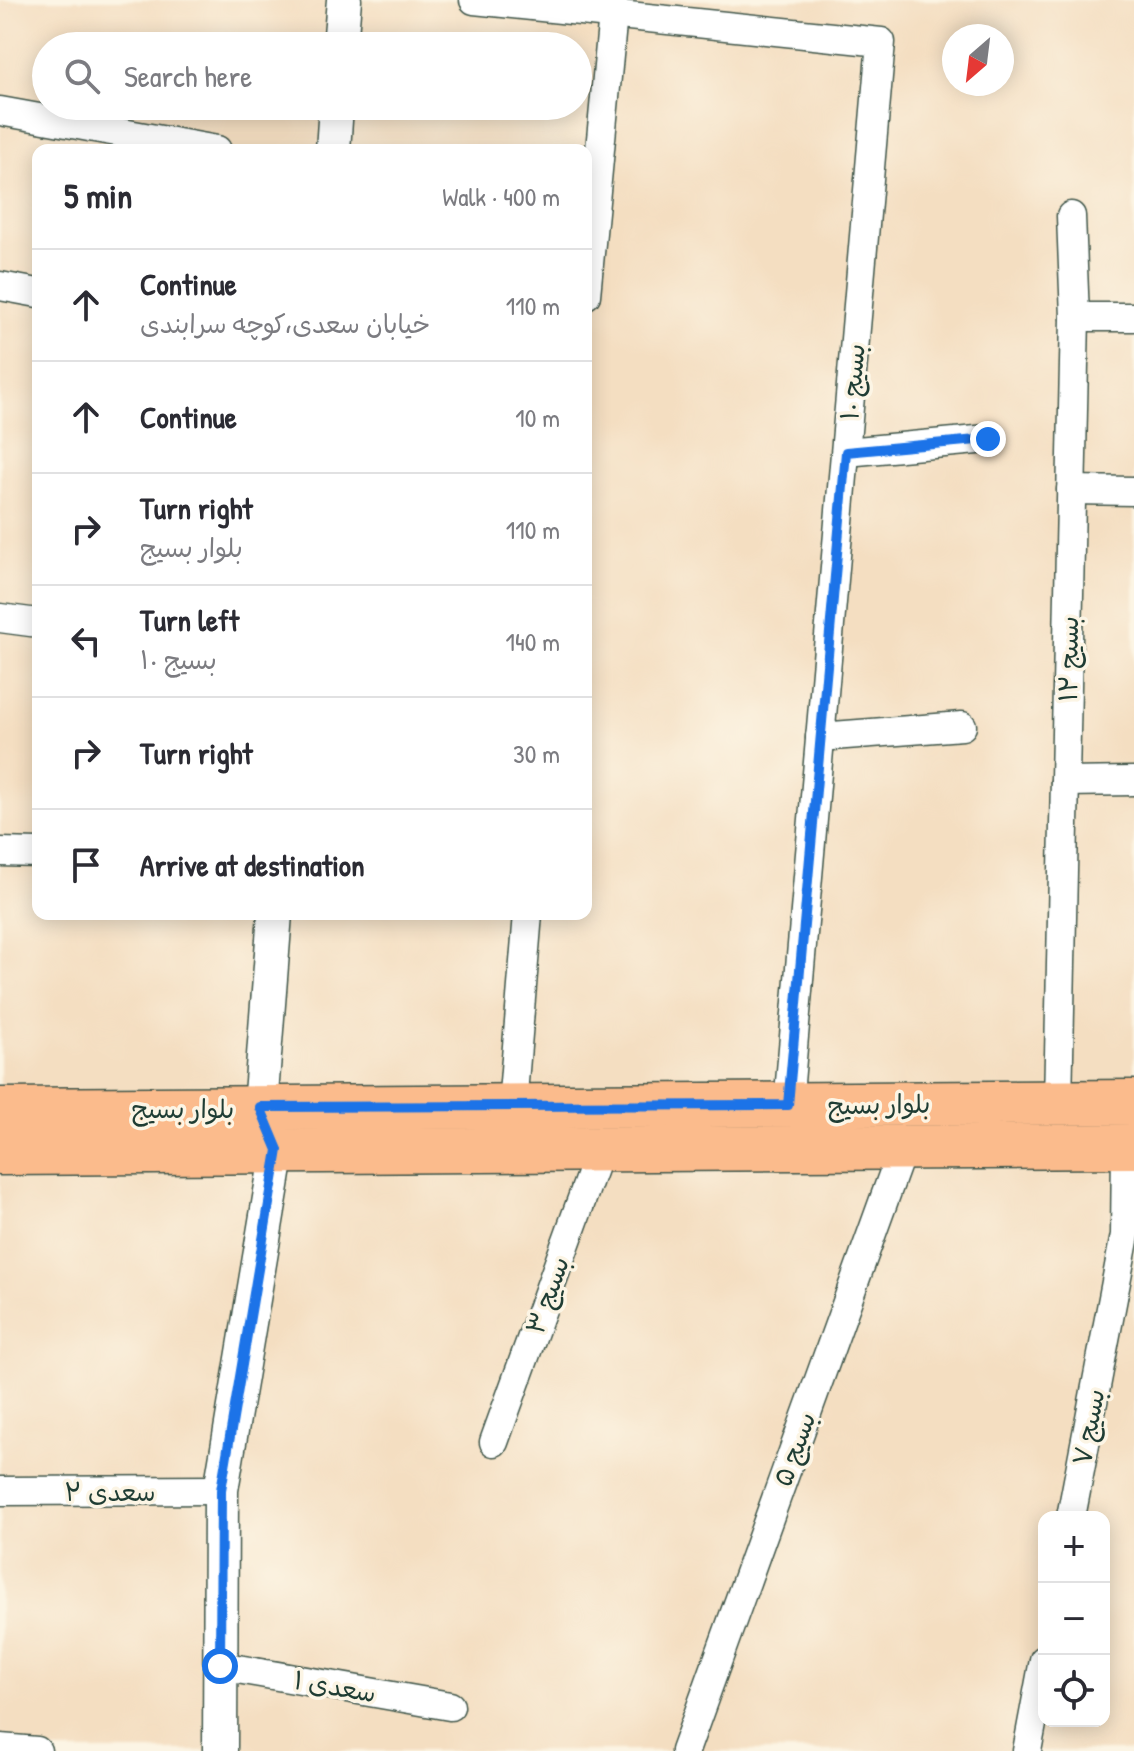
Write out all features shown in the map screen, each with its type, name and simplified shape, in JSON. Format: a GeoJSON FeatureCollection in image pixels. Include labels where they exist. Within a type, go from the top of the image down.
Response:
{"type":"FeatureCollection","features":[{"type":"Feature","properties":{"kind":"main road","name":"بلوار بسیج"},"geometry":{"type":"LineString","coordinates":[[0,1110],[1134,1102]]}},
{"type":"Feature","properties":{"kind":"main road","name":"بلوار بسیج"},"geometry":{"type":"LineString","coordinates":[[0,1153],[1130,1146]]}},
{"type":"Feature","properties":{"kind":"street"},"geometry":{"type":"LineString","coordinates":[[341,32],[344,0]]}},
{"type":"Feature","properties":{"kind":"street"},"geometry":{"type":"LineString","coordinates":[[474,0],[613,14],[592,233]]}},
{"type":"Feature","properties":{"kind":"street","name":"بسیج ۱۰"},"geometry":{"type":"LineString","coordinates":[[613,14],[881,42],[788,1105]]}},
{"type":"Feature","properties":{"kind":"street"},"geometry":{"type":"LineString","coordinates":[[0,111],[32,117]]}},
{"type":"Feature","properties":{"kind":"street"},"geometry":{"type":"LineString","coordinates":[[50,120],[184,144]]}},
{"type":"Feature","properties":{"kind":"street"},"geometry":{"type":"LineString","coordinates":[[333,144],[335,120]]}},
{"type":"Feature","properties":{"kind":"street","name":"بسیج ۱۲"},"geometry":{"type":"LineString","coordinates":[[1058,1102],[1075,317],[1071,216]]}},
{"type":"Feature","properties":{"kind":"street"},"geometry":{"type":"LineString","coordinates":[[0,286],[32,292]]}},
{"type":"Feature","properties":{"kind":"street"},"geometry":{"type":"LineString","coordinates":[[1075,317],[1134,317]]}},
{"type":"Feature","properties":{"kind":"street"},"geometry":{"type":"LineString","coordinates":[[846,452],[988,439]]}},
{"type":"Feature","properties":{"kind":"street"},"geometry":{"type":"LineString","coordinates":[[1071,490],[1134,491]]}},
{"type":"Feature","properties":{"kind":"street"},"geometry":{"type":"LineString","coordinates":[[0,618],[32,622]]}},
{"type":"Feature","properties":{"kind":"street"},"geometry":{"type":"LineString","coordinates":[[820,737],[962,726]]}},
{"type":"Feature","properties":{"kind":"street"},"geometry":{"type":"LineString","coordinates":[[1065,782],[1134,781]]}},
{"type":"Feature","properties":{"kind":"street"},"geometry":{"type":"LineString","coordinates":[[0,852],[32,853]]}},
{"type":"Feature","properties":{"kind":"street"},"geometry":{"type":"LineString","coordinates":[[220,1751],[221,1490],[278,1150],[260,1107],[275,920]]}},
{"type":"Feature","properties":{"kind":"street"},"geometry":{"type":"LineString","coordinates":[[512,1106],[528,920]]}},
{"type":"Feature","properties":{"kind":"street","name":"بسیج ۷"},"geometry":{"type":"LineString","coordinates":[[1072,1511],[1125,1235],[1130,1146]]}},
{"type":"Feature","properties":{"kind":"street","name":"بسیج ۵"},"geometry":{"type":"LineString","coordinates":[[685,1751],[903,1147]]}},
{"type":"Feature","properties":{"kind":"street","name":"بسیج ۳"},"geometry":{"type":"LineString","coordinates":[[494,1442],[600,1149]]}},
{"type":"Feature","properties":{"kind":"street","name":"سعدی ۲"},"geometry":{"type":"LineString","coordinates":[[0,1491],[221,1490]]}},
{"type":"Feature","properties":{"kind":"street","name":"سعدی ۱"},"geometry":{"type":"LineString","coordinates":[[220,1666],[450,1706]]}},
{"type":"Feature","properties":{"kind":"street"},"geometry":{"type":"LineString","coordinates":[[1027,1751],[1038,1692]]}},
{"type":"Feature","properties":{"kind":"street"},"geometry":{"type":"LineString","coordinates":[[0,1748],[37,1751]]}},
{"type":"Feature","properties":{"kind":"route"},"geometry":{"type":"LineString","coordinates":[[220,1666],[221,1490],[278,1150],[260,1107],[788,1105],[846,452],[988,439]]}}]}
